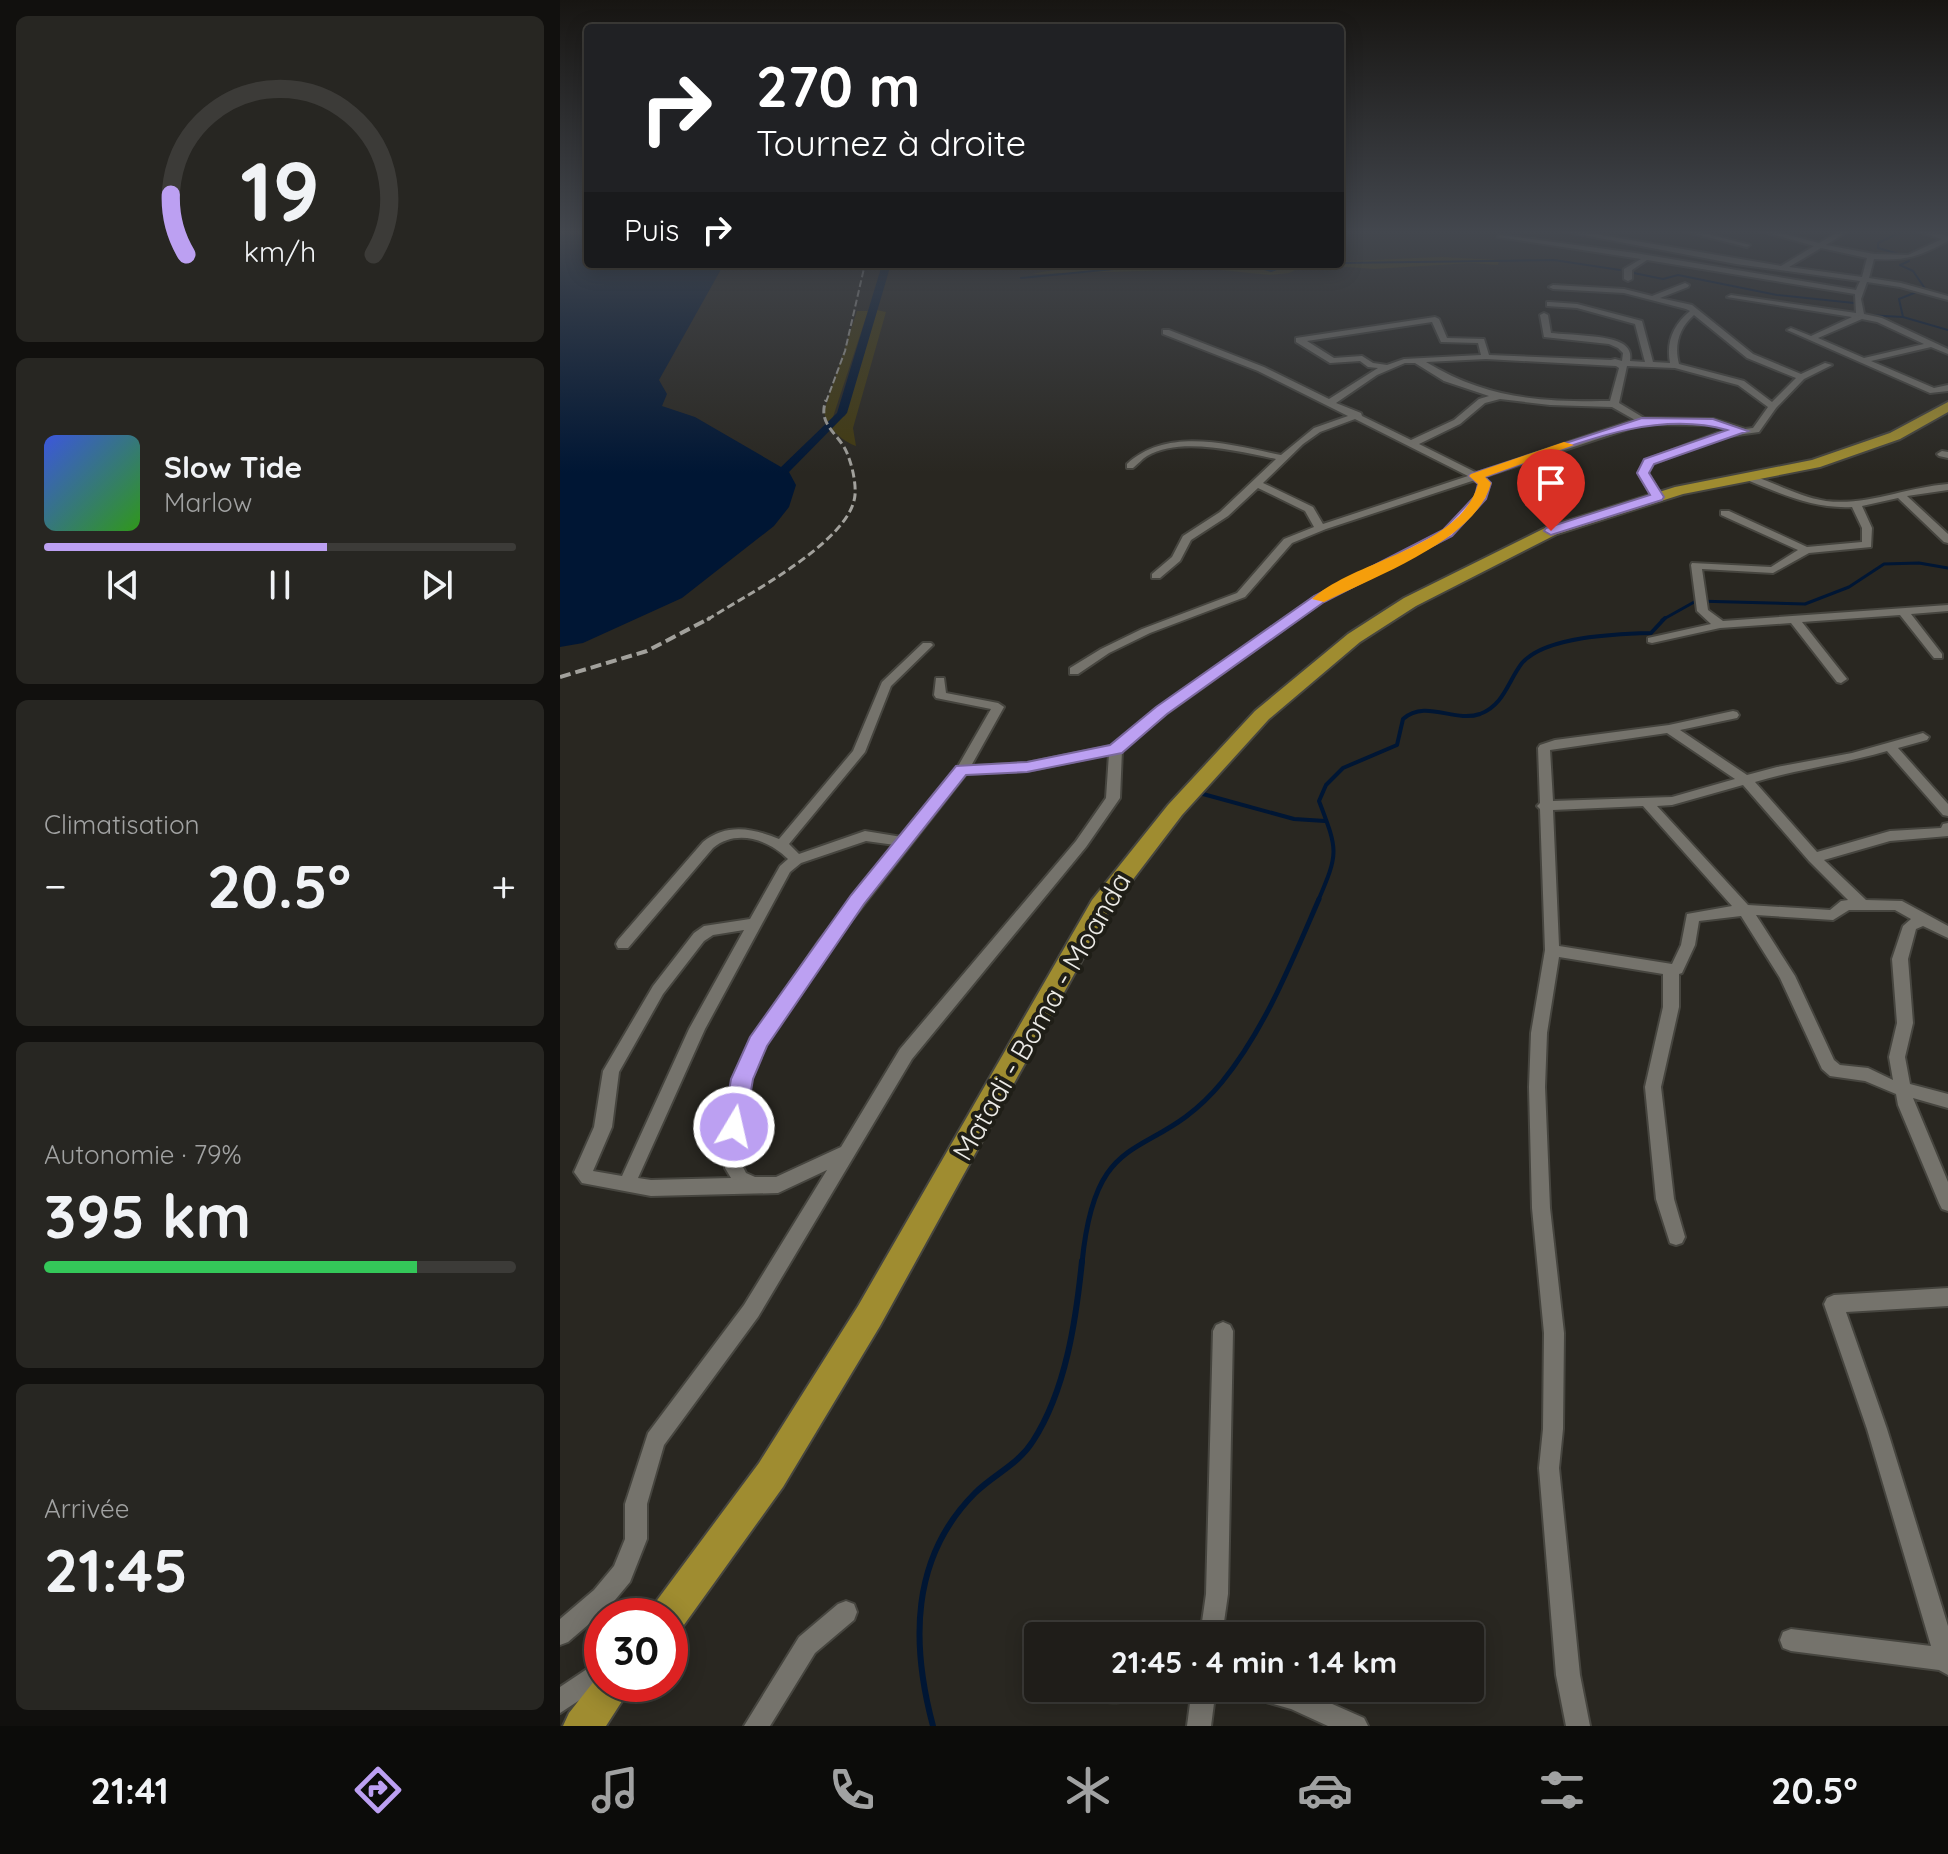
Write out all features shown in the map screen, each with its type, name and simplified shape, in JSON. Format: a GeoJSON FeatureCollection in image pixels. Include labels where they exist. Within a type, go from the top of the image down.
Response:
{"type":"FeatureCollection","features":[{"type":"Feature","properties":{"kind":"highway","name":"Matadi - Boma - Moanda"},"geometry":{"type":"LineString","coordinates":[[681,1598],[771,1475],[869,1316],[1100,906],[1131,862],[1222,755],[1302,679],[1354,638],[1410,602],[1551,531],[1657,497],[1815,464],[1873,445],[1948,406]]}},
{"type":"Feature","properties":{"kind":"highway"},"geometry":{"type":"LineString","coordinates":[[582,1726],[601,1702]]}},
{"type":"Feature","properties":{"kind":"street"},"geometry":{"type":"LineString","coordinates":[[1605,312],[1639,323],[1649,362]]}},
{"type":"Feature","properties":{"kind":"street"},"geometry":{"type":"LineString","coordinates":[[1675,366],[1672,347],[1685,319],[1694,312]]}},
{"type":"Feature","properties":{"kind":"street"},"geometry":{"type":"LineString","coordinates":[[1696,312],[1750,356],[1801,377]]}},
{"type":"Feature","properties":{"kind":"street"},"geometry":{"type":"LineString","coordinates":[[1831,312],[1879,320],[1948,352]]}},
{"type":"Feature","properties":{"kind":"street"},"geometry":{"type":"LineString","coordinates":[[1860,312],[1861,316]]}},
{"type":"Feature","properties":{"kind":"street"},"geometry":{"type":"LineString","coordinates":[[1544,315],[1547,335],[1617,344],[1627,353],[1620,362]]}},
{"type":"Feature","properties":{"kind":"street"},"geometry":{"type":"LineString","coordinates":[[1812,338],[1861,316]]}},
{"type":"Feature","properties":{"kind":"street"},"geometry":{"type":"LineString","coordinates":[[1386,367],[1371,365],[1362,358],[1333,361],[1299,340],[1435,319],[1444,340],[1481,341],[1486,357]]}},
{"type":"Feature","properties":{"kind":"street"},"geometry":{"type":"LineString","coordinates":[[1791,330],[1867,360],[1933,391],[1948,388]]}},
{"type":"Feature","properties":{"kind":"street"},"geometry":{"type":"LineString","coordinates":[[962,770],[1027,767],[1116,749],[1162,711],[1319,599],[1448,533],[1481,497],[1485,483],[1476,476],[1261,369],[1166,332]]}},
{"type":"Feature","properties":{"kind":"street"},"geometry":{"type":"LineString","coordinates":[[1867,360],[1931,345]]}},
{"type":"Feature","properties":{"kind":"street"},"geometry":{"type":"LineString","coordinates":[[1331,402],[1386,367],[1413,359],[1486,357],[1649,362],[1675,366],[1741,383],[1773,406]]}},
{"type":"Feature","properties":{"kind":"street"},"geometry":{"type":"LineString","coordinates":[[1413,359],[1451,380],[1504,396],[1564,405],[1614,404],[1642,421]]}},
{"type":"Feature","properties":{"kind":"street"},"geometry":{"type":"LineString","coordinates":[[1614,404],[1623,376],[1620,362]]}},
{"type":"Feature","properties":{"kind":"street"},"geometry":{"type":"LineString","coordinates":[[1657,497],[1643,473],[1649,462],[1720,435],[1760,427],[1773,406],[1801,377],[1828,365]]}},
{"type":"Feature","properties":{"kind":"street"},"geometry":{"type":"LineString","coordinates":[[1411,444],[1457,422],[1482,401],[1504,396]]}},
{"type":"Feature","properties":{"kind":"street"},"geometry":{"type":"LineString","coordinates":[[1156,576],[1176,559],[1187,538],[1218,519],[1317,430],[1358,415]]}},
{"type":"Feature","properties":{"kind":"street"},"geometry":{"type":"LineString","coordinates":[[1074,671],[1121,642],[1241,595],[1288,541],[1321,529],[1642,421],[1713,422],[1742,431]]}},
{"type":"Feature","properties":{"kind":"street"},"geometry":{"type":"LineString","coordinates":[[1130,466],[1139,452],[1158,445],[1221,446],[1284,458]]}},
{"type":"Feature","properties":{"kind":"street"},"geometry":{"type":"LineString","coordinates":[[1750,478],[1804,500],[1830,505],[1856,504],[1948,487]]}},
{"type":"Feature","properties":{"kind":"street"},"geometry":{"type":"LineString","coordinates":[[1258,484],[1309,509],[1321,529]]}},
{"type":"Feature","properties":{"kind":"street"},"geometry":{"type":"LineString","coordinates":[[1900,494],[1948,540]]}},
{"type":"Feature","properties":{"kind":"street"},"geometry":{"type":"LineString","coordinates":[[1720,625],[1703,611],[1696,565],[1773,570],[1806,550],[1867,545],[1867,528],[1856,504]]}},
{"type":"Feature","properties":{"kind":"street"},"geometry":{"type":"LineString","coordinates":[[1725,513],[1806,550]]}},
{"type":"Feature","properties":{"kind":"street"},"geometry":{"type":"LineString","coordinates":[[1652,640],[1720,625],[1948,608]]}},
{"type":"Feature","properties":{"kind":"street"},"geometry":{"type":"LineString","coordinates":[[1904,613],[1938,656]]}},
{"type":"Feature","properties":{"kind":"street"},"geometry":{"type":"LineString","coordinates":[[1795,621],[1841,679]]}},
{"type":"Feature","properties":{"kind":"street"},"geometry":{"type":"LineString","coordinates":[[781,845],[859,752],[886,685],[927,645]]}},
{"type":"Feature","properties":{"kind":"street"},"geometry":{"type":"LineString","coordinates":[[753,1185],[740,1178],[734,1168],[737,1098],[749,1061],[824,945],[962,770],[998,707],[940,695],[940,681]]}},
{"type":"Feature","properties":{"kind":"street"},"geometry":{"type":"LineString","coordinates":[[1578,1726],[1568,1675],[1549,1468],[1553,1429],[1554,1333],[1541,1208],[1537,1087],[1539,1033],[1552,950],[1544,752],[1547,745],[1669,729],[1733,715]]}},
{"type":"Feature","properties":{"kind":"street"},"geometry":{"type":"LineString","coordinates":[[1669,729],[1747,781],[1814,858],[1862,905]]}},
{"type":"Feature","properties":{"kind":"street"},"geometry":{"type":"LineString","coordinates":[[1544,806],[1672,801],[1777,771],[1891,748],[1923,737]]}},
{"type":"Feature","properties":{"kind":"street"},"geometry":{"type":"LineString","coordinates":[[1891,748],[1948,812]]}},
{"type":"Feature","properties":{"kind":"street"},"geometry":{"type":"LineString","coordinates":[[560,1634],[602,1598],[622,1574],[636,1539],[636,1504],[655,1440],[751,1311],[906,1054],[946,1010],[1102,815],[1115,786],[1116,749]]}},
{"type":"Feature","properties":{"kind":"street"},"geometry":{"type":"LineString","coordinates":[[1932,792],[1948,789]]}},
{"type":"Feature","properties":{"kind":"street"},"geometry":{"type":"LineString","coordinates":[[1647,803],[1746,912],[1787,976],[1828,1064],[1836,1071],[1868,1075],[1903,1089],[1948,1101]]}},
{"type":"Feature","properties":{"kind":"street"},"geometry":{"type":"LineString","coordinates":[[1814,858],[1890,836],[1945,832],[1948,826]]}},
{"type":"Feature","properties":{"kind":"street"},"geometry":{"type":"LineString","coordinates":[[623,944],[708,845],[719,837],[738,833],[781,845],[792,851],[796,860]]}},
{"type":"Feature","properties":{"kind":"street"},"geometry":{"type":"LineString","coordinates":[[627,1184],[697,1029],[779,876],[796,860],[865,836],[905,842]]}},
{"type":"Feature","properties":{"kind":"street"},"geometry":{"type":"LineString","coordinates":[[1552,950],[1671,970],[1677,969],[1686,951],[1692,918],[1707,912],[1770,910],[1833,915],[1846,905],[1897,905],[1948,933]]}},
{"type":"Feature","properties":{"kind":"street"},"geometry":{"type":"LineString","coordinates":[[1926,919],[1910,926],[1901,948],[1905,1023],[1897,1057],[1914,1126],[1948,1203]]}},
{"type":"Feature","properties":{"kind":"street"},"geometry":{"type":"LineString","coordinates":[[756,923],[709,930],[699,937],[658,990],[611,1071],[603,1127],[583,1172],[588,1178],[651,1188],[778,1185],[847,1152]]}},
{"type":"Feature","properties":{"kind":"street"},"geometry":{"type":"LineString","coordinates":[[1671,970],[1671,1007],[1653,1087],[1665,1199],[1676,1237]]}},
{"type":"Feature","properties":{"kind":"street"},"geometry":{"type":"LineString","coordinates":[[1791,1640],[1947,1661],[1877,1429],[1834,1304],[1948,1297]]}},
{"type":"Feature","properties":{"kind":"street"},"geometry":{"type":"LineString","coordinates":[[1213,1622],[1217,1594],[1223,1331]]}},
{"type":"Feature","properties":{"kind":"street"},"geometry":{"type":"LineString","coordinates":[[756,1726],[807,1645],[846,1612]]}},
{"type":"Feature","properties":{"kind":"street"},"geometry":{"type":"LineString","coordinates":[[560,1701],[584,1684]]}},
{"type":"Feature","properties":{"kind":"street"},"geometry":{"type":"LineString","coordinates":[[1199,1726],[1202,1702]]}},
{"type":"Feature","properties":{"kind":"street"},"geometry":{"type":"LineString","coordinates":[[1301,1702],[1356,1726]]}},
{"type":"Feature","properties":{"kind":"shaded area"},"geometry":{"type":"Polygon","coordinates":[[[857,312],[868,312],[832,420],[845,416],[877,312],[886,312],[853,428],[856,446],[836,433],[824,411],[857,312]]]}},
{"type":"Feature","properties":{"kind":"water"},"geometry":{"type":"Polygon","coordinates":[[[560,312],[697,312],[659,380],[667,394],[662,406],[695,417],[781,467],[837,413],[868,312],[877,312],[847,413],[789,472],[796,485],[789,507],[774,526],[682,598],[583,643],[560,647],[560,312]]]}},
{"type":"Feature","properties":{"kind":"waterway"},"geometry":{"type":"LineString","coordinates":[[1863,312],[1866,315],[1903,317]]}},
{"type":"Feature","properties":{"kind":"waterway"},"geometry":{"type":"LineString","coordinates":[[1902,312],[1903,317]]}},
{"type":"Feature","properties":{"kind":"waterway"},"geometry":{"type":"LineString","coordinates":[[1903,317],[1948,330]]}},
{"type":"Feature","properties":{"kind":"waterway"},"geometry":{"type":"LineString","coordinates":[[1664,619],[1696,601],[1805,604],[1849,587],[1884,564],[1919,563],[1948,568]]}},
{"type":"Feature","properties":{"kind":"waterway"},"geometry":{"type":"LineString","coordinates":[[1318,901],[1330,872],[1334,851],[1319,801],[1326,785],[1343,768],[1397,745],[1403,719],[1421,711],[1460,716],[1480,714],[1495,705],[1522,663],[1533,654],[1583,638],[1651,633],[1664,619]]}},
{"type":"Feature","properties":{"kind":"waterway"},"geometry":{"type":"LineString","coordinates":[[1203,794],[1294,819],[1325,821]]}},
{"type":"Feature","properties":{"kind":"waterway"},"geometry":{"type":"LineString","coordinates":[[1082,1263],[1089,1217],[1100,1186],[1114,1165],[1131,1150],[1197,1108],[1222,1082],[1252,1040],[1288,970],[1319,899]]}},
{"type":"Feature","properties":{"kind":"waterway"},"geometry":{"type":"LineString","coordinates":[[933,1726],[921,1664],[919,1633],[927,1574],[938,1545],[954,1518],[982,1486],[1020,1457],[1044,1421],[1068,1354],[1082,1261]]}},
{"type":"Feature","properties":{"kind":"railway"},"geometry":{"type":"LineString","coordinates":[[826,402],[845,351],[854,312]]}},
{"type":"Feature","properties":{"kind":"railway"},"geometry":{"type":"LineString","coordinates":[[707,620],[816,549],[849,513],[855,495],[853,474],[847,453],[826,422],[826,400]]}},
{"type":"Feature","properties":{"kind":"railway"},"geometry":{"type":"LineString","coordinates":[[560,677],[647,651],[710,618]]}},
{"type":"Feature","properties":{"kind":"slow traffic"},"geometry":{"type":"LineString","coordinates":[[1319,599],[1370,576],[1448,533],[1481,497],[1485,483],[1476,476],[1568,445]]}},
{"type":"Feature","properties":{"kind":"route"},"geometry":{"type":"LineString","coordinates":[[734,1127],[742,1079],[758,1042],[857,899],[962,770],[1006,770],[1116,749],[1217,670],[1319,599],[1370,576],[1448,533],[1481,497],[1485,483],[1476,476],[1642,421],[1725,423],[1742,431],[1720,435],[1649,462],[1643,473],[1657,497],[1551,531]]}}]}
